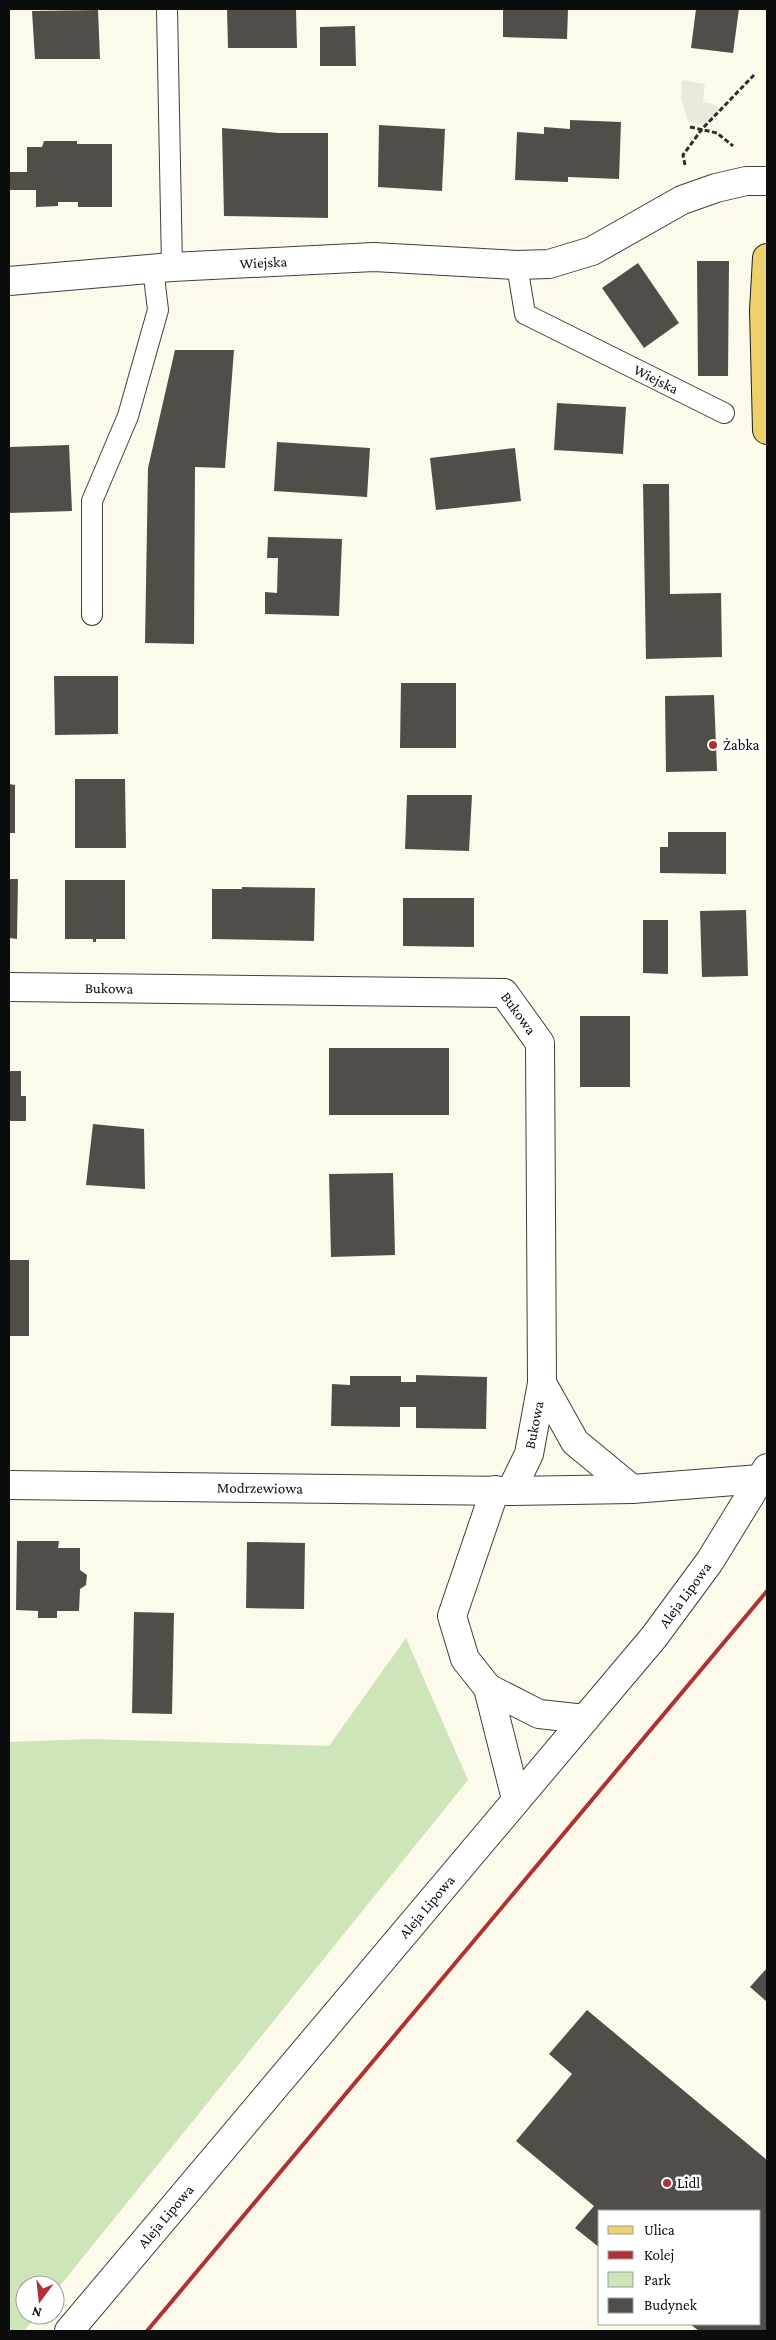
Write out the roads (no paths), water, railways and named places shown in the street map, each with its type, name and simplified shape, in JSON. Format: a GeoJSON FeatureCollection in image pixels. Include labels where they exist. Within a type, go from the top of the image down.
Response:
{"type":"FeatureCollection","features":[{"type":"Feature","properties":{"kind":"main road"},"geometry":{"type":"LineString","coordinates":[[767,258],[764,310],[767,430]]}},
{"type":"Feature","properties":{"kind":"street","name":"Wiejska"},"geometry":{"type":"LineString","coordinates":[[9,281],[162,268],[374,257],[517,266],[549,264],[592,250],[682,200],[716,188],[746,181],[767,181]]}},
{"type":"Feature","properties":{"kind":"street","name":"Bukowa"},"geometry":{"type":"LineString","coordinates":[[9,986],[504,993],[540,1043],[542,1383],[529,1454],[503,1490],[481,1527],[452,1616],[465,1659],[488,1688]]}},
{"type":"Feature","properties":{"kind":"street"},"geometry":{"type":"LineString","coordinates":[[542,1383],[575,1442],[632,1489]]}},
{"type":"Feature","properties":{"kind":"street","name":"Modrzewiowa"},"geometry":{"type":"LineString","coordinates":[[9,1485],[503,1490],[632,1489],[764,1474]]}},
{"type":"Feature","properties":{"kind":"street","name":"Aleja Lipowa"},"geometry":{"type":"LineString","coordinates":[[69,2331],[654,1637],[710,1561],[764,1474]]}},
{"type":"Feature","properties":{"kind":"street"},"geometry":{"type":"LineString","coordinates":[[488,1688],[539,1714],[585,1719]]}},
{"type":"Feature","properties":{"kind":"street"},"geometry":{"type":"LineString","coordinates":[[488,1688],[516,1799]]}},
{"type":"Feature","properties":{"kind":"lane"},"geometry":{"type":"LineString","coordinates":[[92,615],[92,501],[128,416],[158,310],[162,268],[166,9]]}},
{"type":"Feature","properties":{"kind":"lane","name":"Wiejska"},"geometry":{"type":"LineString","coordinates":[[517,266],[525,314],[724,413]]}},
{"type":"Feature","properties":{"kind":"railway"},"geometry":{"type":"LineString","coordinates":[[147,2331],[767,1591]]}},
{"type":"Feature","properties":{"kind":"place","name":"Żabka"},"geometry":{"type":"Point","coordinates":[713,745]}},
{"type":"Feature","properties":{"kind":"place","name":"Lidl"},"geometry":{"type":"Point","coordinates":[667,2183]}}]}
